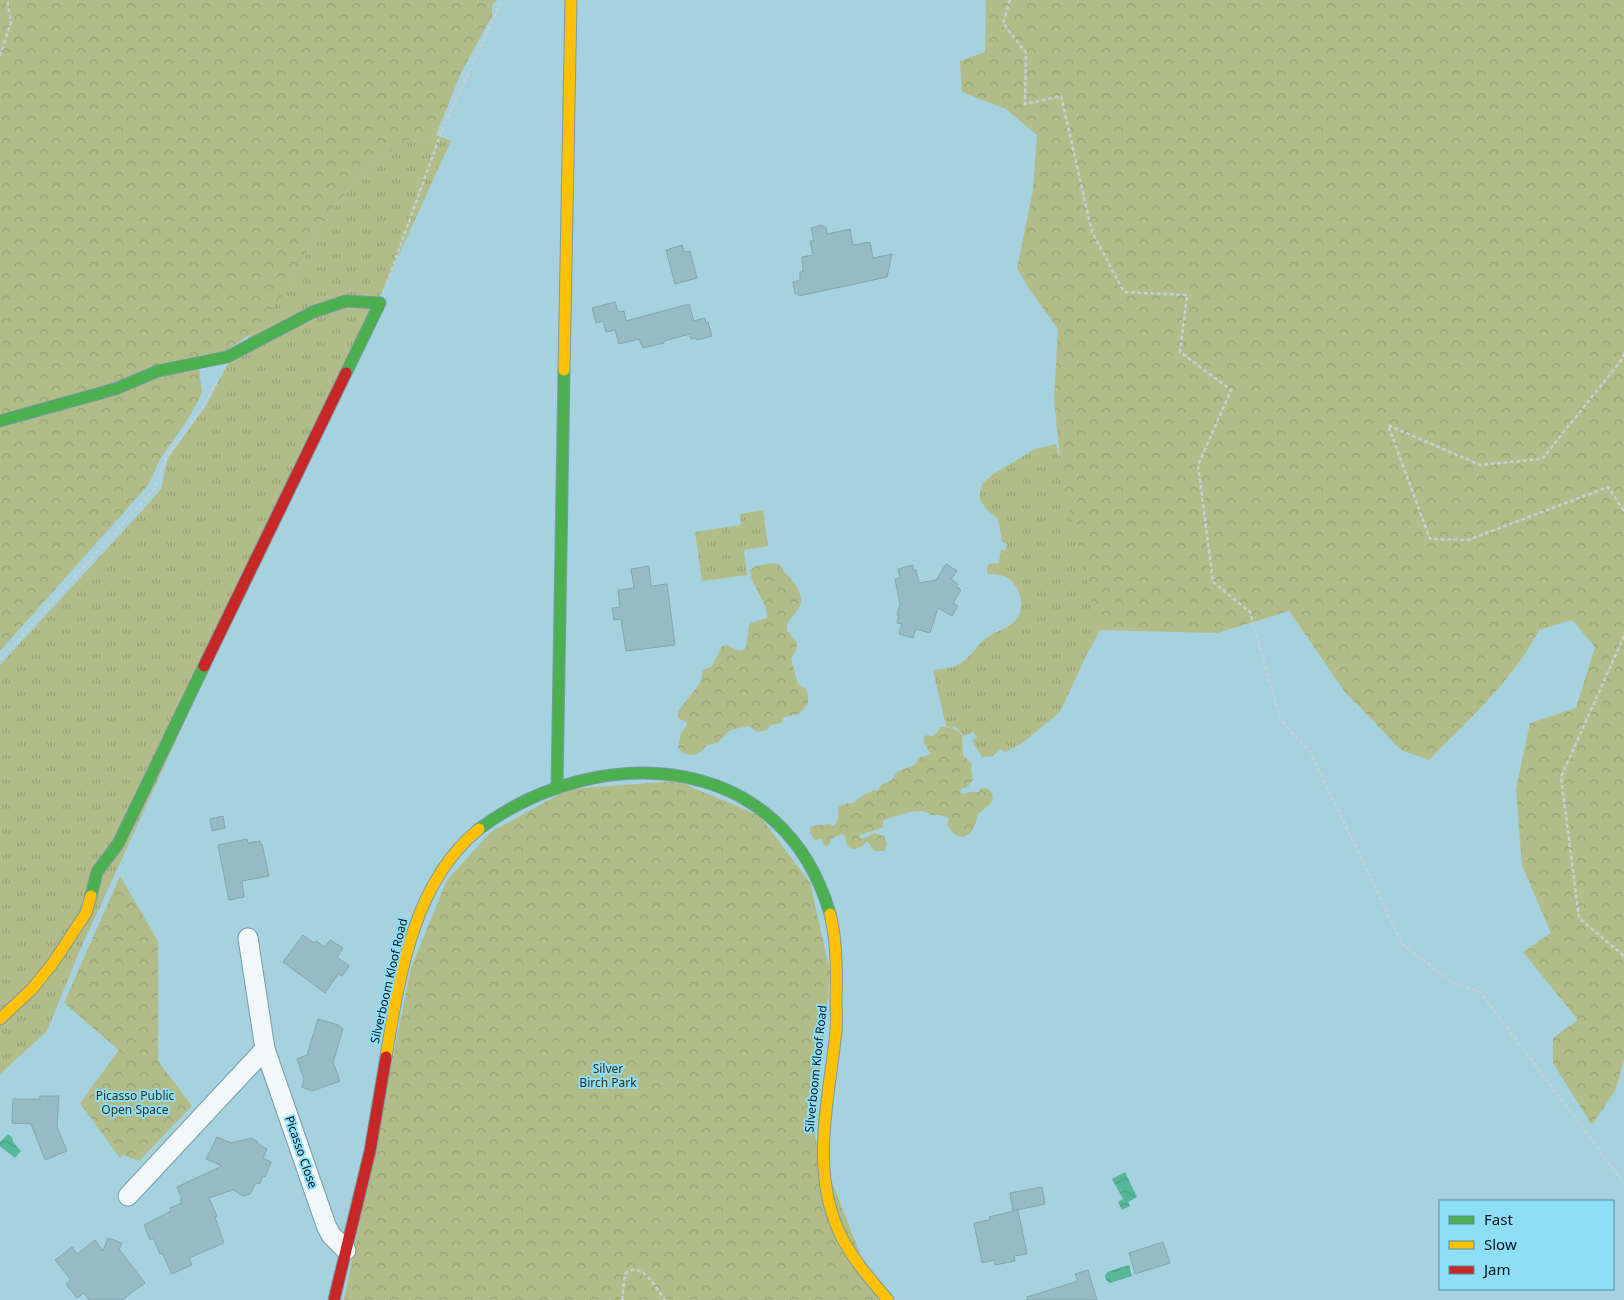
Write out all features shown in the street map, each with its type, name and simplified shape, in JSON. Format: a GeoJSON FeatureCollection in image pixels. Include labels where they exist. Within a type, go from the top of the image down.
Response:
{"type":"FeatureCollection","features":[{"type":"Feature","properties":{"kind":"street"},"geometry":{"type":"LineString","coordinates":[[556,788],[571,0]]}},
{"type":"Feature","properties":{"kind":"street"},"geometry":{"type":"LineString","coordinates":[[0,421],[114,389],[158,370],[227,357],[313,312],[346,301],[380,303],[118,844],[97,872],[86,913],[53,963],[32,989],[0,1019]]}},
{"type":"Feature","properties":{"kind":"street","name":"Silverboom Kloof Road"},"geometry":{"type":"LineString","coordinates":[[334,1300],[374,1132],[388,1041],[402,977],[420,913],[436,880],[454,854],[471,837],[512,808],[556,788],[585,779],[628,772],[650,771],[693,778],[733,792],[752,803],[785,829],[805,854],[822,892],[830,916],[835,943],[837,976],[836,1032],[823,1133],[822,1161],[826,1189],[833,1219],[847,1250],[888,1300]]}},
{"type":"Feature","properties":{"kind":"street","name":"Picasso Close"},"geometry":{"type":"LineString","coordinates":[[248,938],[265,1049],[326,1225],[331,1235],[346,1250]]}},
{"type":"Feature","properties":{"kind":"street"},"geometry":{"type":"LineString","coordinates":[[128,1196],[265,1049]]}},
{"type":"Feature","properties":{"kind":"path"},"geometry":{"type":"LineString","coordinates":[[0,56],[11,22],[7,0]]}},
{"type":"Feature","properties":{"kind":"path"},"geometry":{"type":"LineString","coordinates":[[380,303],[442,130],[502,0]]}},
{"type":"Feature","properties":{"kind":"path"},"geometry":{"type":"LineString","coordinates":[[1010,0],[1003,23],[1026,53],[1025,104],[1061,96],[1092,232],[1124,292],[1187,295],[1180,352],[1231,390],[1198,465],[1213,582],[1250,612],[1280,719],[1310,752],[1402,945],[1455,984],[1480,992],[1624,1183]]}},
{"type":"Feature","properties":{"kind":"path"},"geometry":{"type":"LineString","coordinates":[[1624,353],[1620,362],[1542,459],[1480,465],[1388,425],[1430,538],[1468,540],[1608,487],[1624,511]]}},
{"type":"Feature","properties":{"kind":"path"},"geometry":{"type":"LineString","coordinates":[[0,660],[155,488],[166,458],[204,405],[227,357]]}},
{"type":"Feature","properties":{"kind":"path"},"geometry":{"type":"LineString","coordinates":[[1624,636],[1561,777],[1579,918],[1624,956]]}},
{"type":"Feature","properties":{"kind":"path"},"geometry":{"type":"LineString","coordinates":[[622,1300],[625,1274],[633,1269],[637,1269],[644,1273],[665,1300]]}},
{"type":"Feature","properties":{"kind":"green space"},"geometry":{"type":"Polygon","coordinates":[[[0,0],[497,0],[492,5],[492,16],[460,75],[436,135],[403,142],[359,177],[321,223],[294,279],[258,329],[199,369],[202,393],[188,419],[160,459],[149,484],[0,651],[0,0]]]}},
{"type":"Feature","properties":{"kind":"green space"},"geometry":{"type":"Polygon","coordinates":[[[985,0],[1624,0],[1624,1060],[1615,1091],[1592,1125],[1553,1063],[1553,1038],[1578,1020],[1523,952],[1551,933],[1522,866],[1516,789],[1530,723],[1576,708],[1595,647],[1572,620],[1539,630],[1528,649],[1503,683],[1429,760],[1401,750],[1345,692],[1289,611],[1217,633],[1099,630],[1063,487],[1054,399],[1058,329],[1029,289],[1017,268],[1033,190],[1037,135],[1006,109],[962,92],[960,61],[985,52],[985,0]]]}},
{"type":"Feature","properties":{"kind":"green space"},"geometry":{"type":"Polygon","coordinates":[[[436,135],[451,141],[80,950],[47,1031],[0,1074],[0,665],[161,489],[168,458],[206,406],[226,367],[294,279],[321,223],[359,177],[403,142],[436,135]]]}},
{"type":"Feature","properties":{"kind":"green space"},"geometry":{"type":"Polygon","coordinates":[[[1056,444],[1105,622],[1087,654],[1060,712],[1021,744],[1005,752],[1000,749],[993,756],[982,757],[972,741],[977,737],[973,732],[964,736],[955,726],[951,728],[946,726],[933,670],[953,667],[963,661],[986,638],[1008,626],[1018,617],[1021,602],[1019,591],[1013,582],[1004,576],[987,574],[989,564],[999,563],[1001,550],[1005,550],[1007,544],[1002,542],[997,518],[986,509],[979,498],[982,484],[992,475],[1035,449],[1056,444]]]}},
{"type":"Feature","properties":{"kind":"green space"},"geometry":{"type":"Polygon","coordinates":[[[763,510],[768,546],[744,550],[747,575],[702,581],[695,532],[741,525],[740,514],[763,510]]]}},
{"type":"Feature","properties":{"kind":"green space"},"geometry":{"type":"Polygon","coordinates":[[[772,563],[779,564],[800,593],[801,603],[789,622],[787,630],[797,643],[796,650],[791,659],[798,684],[805,688],[808,694],[808,704],[799,714],[784,717],[781,723],[771,725],[767,730],[757,732],[749,726],[730,730],[717,743],[707,745],[698,754],[688,755],[678,747],[681,733],[687,725],[686,722],[678,718],[678,711],[700,683],[703,670],[712,666],[722,646],[728,645],[737,650],[746,648],[749,625],[767,618],[765,606],[753,582],[750,570],[756,566],[772,563]]]}},
{"type":"Feature","properties":{"kind":"green space"},"geometry":{"type":"Polygon","coordinates":[[[941,727],[953,729],[962,735],[963,755],[972,764],[973,780],[967,787],[961,789],[960,793],[979,792],[980,789],[986,788],[993,796],[991,803],[977,815],[975,826],[969,834],[961,837],[957,835],[947,826],[949,818],[914,811],[883,820],[883,827],[860,835],[859,838],[866,838],[874,833],[884,836],[887,845],[884,851],[874,851],[867,841],[858,848],[850,848],[847,846],[845,836],[842,834],[831,839],[829,845],[826,846],[823,845],[822,839],[815,840],[810,832],[811,826],[830,824],[833,826],[838,818],[838,808],[845,804],[854,803],[864,795],[878,790],[882,784],[891,781],[897,772],[916,764],[918,758],[931,754],[924,743],[924,737],[934,735],[941,727]]]}},
{"type":"Feature","properties":{"kind":"green space","name":"Silver Birch Park"},"geometry":{"type":"Polygon","coordinates":[[[677,781],[760,816],[810,883],[830,971],[815,1138],[878,1300],[344,1300],[411,968],[447,880],[491,832],[569,789],[677,781]]]}},
{"type":"Feature","properties":{"kind":"green space","name":"Picasso Public Open Space"},"geometry":{"type":"Polygon","coordinates":[[[120,876],[158,941],[158,1061],[192,1106],[139,1161],[123,1155],[120,1158],[80,1103],[119,1050],[64,1003],[120,876]]]}},
{"type":"Feature","properties":{"kind":"water"},"geometry":{"type":"Polygon","coordinates":[[[8,1134],[21,1151],[15,1158],[0,1146],[0,1142],[8,1134]]]}},
{"type":"Feature","properties":{"kind":"water"},"geometry":{"type":"Polygon","coordinates":[[[1125,1172],[1137,1197],[1128,1202],[1130,1206],[1122,1210],[1118,1202],[1123,1199],[1112,1179],[1125,1172]]]}},
{"type":"Feature","properties":{"kind":"water"},"geometry":{"type":"Polygon","coordinates":[[[1129,1265],[1132,1276],[1110,1283],[1106,1280],[1107,1272],[1129,1265]]]}},
{"type":"Feature","properties":{"kind":"building"},"geometry":{"type":"Polygon","coordinates":[[[822,225],[826,227],[827,234],[850,229],[853,245],[870,242],[873,258],[892,254],[887,277],[799,296],[798,293],[795,294],[793,282],[800,280],[800,272],[803,272],[802,257],[813,255],[810,241],[814,241],[811,228],[822,225]]]}},
{"type":"Feature","properties":{"kind":"building"},"geometry":{"type":"Polygon","coordinates":[[[682,245],[684,252],[690,251],[697,278],[675,284],[666,250],[682,245]]]}},
{"type":"Feature","properties":{"kind":"building"},"geometry":{"type":"Polygon","coordinates":[[[615,302],[618,312],[624,311],[626,321],[689,304],[694,321],[705,318],[712,336],[697,340],[696,338],[691,339],[690,334],[643,348],[639,339],[619,344],[615,330],[606,332],[603,321],[596,323],[592,308],[615,302]]]}},
{"type":"Feature","properties":{"kind":"building"},"geometry":{"type":"Polygon","coordinates":[[[946,564],[957,571],[951,579],[958,584],[956,586],[961,590],[953,603],[958,606],[952,616],[938,608],[930,633],[916,629],[913,638],[899,634],[902,624],[897,623],[900,604],[895,579],[900,578],[898,569],[913,565],[913,570],[916,570],[919,583],[936,580],[946,564]]]}},
{"type":"Feature","properties":{"kind":"building"},"geometry":{"type":"Polygon","coordinates":[[[649,566],[651,586],[667,584],[675,645],[626,651],[621,619],[614,620],[612,608],[620,607],[618,590],[634,588],[631,569],[649,566]]]}},
{"type":"Feature","properties":{"kind":"building"},"geometry":{"type":"Polygon","coordinates":[[[223,816],[225,828],[212,831],[210,819],[223,816]]]}},
{"type":"Feature","properties":{"kind":"building"},"geometry":{"type":"Polygon","coordinates":[[[247,839],[248,843],[260,841],[260,845],[262,844],[269,876],[242,881],[244,897],[229,900],[218,845],[247,839]]]}},
{"type":"Feature","properties":{"kind":"building"},"geometry":{"type":"Polygon","coordinates":[[[303,935],[314,943],[316,941],[325,947],[330,940],[343,948],[337,957],[349,966],[342,976],[338,974],[325,993],[283,962],[303,935]]]}},
{"type":"Feature","properties":{"kind":"building"},"geometry":{"type":"Polygon","coordinates":[[[318,1019],[338,1025],[343,1029],[333,1062],[340,1081],[312,1091],[302,1087],[304,1079],[297,1059],[307,1055],[318,1019]]]}},
{"type":"Feature","properties":{"kind":"building"},"geometry":{"type":"Polygon","coordinates":[[[40,1096],[59,1096],[57,1127],[67,1151],[45,1160],[31,1124],[12,1123],[13,1099],[40,1099],[40,1096]]]}},
{"type":"Feature","properties":{"kind":"building"},"geometry":{"type":"Polygon","coordinates":[[[217,1137],[231,1143],[251,1138],[267,1149],[263,1158],[271,1162],[265,1177],[263,1176],[260,1183],[255,1184],[250,1194],[243,1196],[233,1190],[209,1198],[217,1216],[215,1217],[224,1243],[189,1258],[192,1265],[172,1274],[153,1238],[150,1240],[144,1225],[171,1211],[170,1208],[182,1203],[177,1187],[222,1166],[206,1159],[217,1137]]]}},
{"type":"Feature","properties":{"kind":"building"},"geometry":{"type":"Polygon","coordinates":[[[1042,1187],[1045,1204],[1013,1211],[1010,1193],[1042,1187]]]}},
{"type":"Feature","properties":{"kind":"building"},"geometry":{"type":"Polygon","coordinates":[[[1018,1210],[1027,1254],[1014,1256],[1015,1261],[995,1265],[994,1260],[982,1263],[974,1223],[990,1220],[989,1217],[1018,1210]]]}},
{"type":"Feature","properties":{"kind":"building"},"geometry":{"type":"Polygon","coordinates":[[[108,1238],[122,1243],[119,1249],[145,1283],[122,1300],[89,1300],[84,1293],[77,1298],[66,1284],[71,1280],[55,1260],[72,1247],[77,1254],[95,1240],[103,1251],[108,1238]]]}},
{"type":"Feature","properties":{"kind":"building"},"geometry":{"type":"Polygon","coordinates":[[[1163,1242],[1170,1263],[1135,1274],[1129,1253],[1163,1242]]]}},
{"type":"Feature","properties":{"kind":"building"},"geometry":{"type":"Polygon","coordinates":[[[1088,1270],[1097,1300],[1027,1300],[1027,1297],[1078,1281],[1075,1274],[1088,1270]]]}},
{"type":"Feature","properties":{"kind":"traffic: fast"},"geometry":{"type":"LineString","coordinates":[[0,421],[115,389],[158,371],[227,357],[313,312],[346,301],[380,303],[346,373]]}},
{"type":"Feature","properties":{"kind":"traffic: fast"},"geometry":{"type":"LineString","coordinates":[[557,788],[564,370]]}},
{"type":"Feature","properties":{"kind":"traffic: fast"},"geometry":{"type":"LineString","coordinates":[[91,896],[97,872],[118,844],[204,666]]}},
{"type":"Feature","properties":{"kind":"traffic: fast"},"geometry":{"type":"LineString","coordinates":[[479,829],[527,800],[578,781],[631,773],[683,777],[731,792],[773,819],[807,860],[830,914]]}},
{"type":"Feature","properties":{"kind":"traffic: slow"},"geometry":{"type":"LineString","coordinates":[[564,370],[571,0]]}},
{"type":"Feature","properties":{"kind":"traffic: slow"},"geometry":{"type":"LineString","coordinates":[[386,1057],[404,964],[424,904],[438,876],[457,851],[479,829]]}},
{"type":"Feature","properties":{"kind":"traffic: slow"},"geometry":{"type":"LineString","coordinates":[[0,1019],[32,989],[53,963],[86,913],[91,896]]}},
{"type":"Feature","properties":{"kind":"traffic: slow"},"geometry":{"type":"LineString","coordinates":[[830,914],[836,956],[836,1031],[824,1135],[826,1186],[831,1211],[841,1236],[863,1270],[888,1300]]}},
{"type":"Feature","properties":{"kind":"traffic: jam"},"geometry":{"type":"LineString","coordinates":[[204,666],[346,373]]}},
{"type":"Feature","properties":{"kind":"traffic: jam"},"geometry":{"type":"LineString","coordinates":[[334,1300],[370,1151],[386,1057]]}}]}
